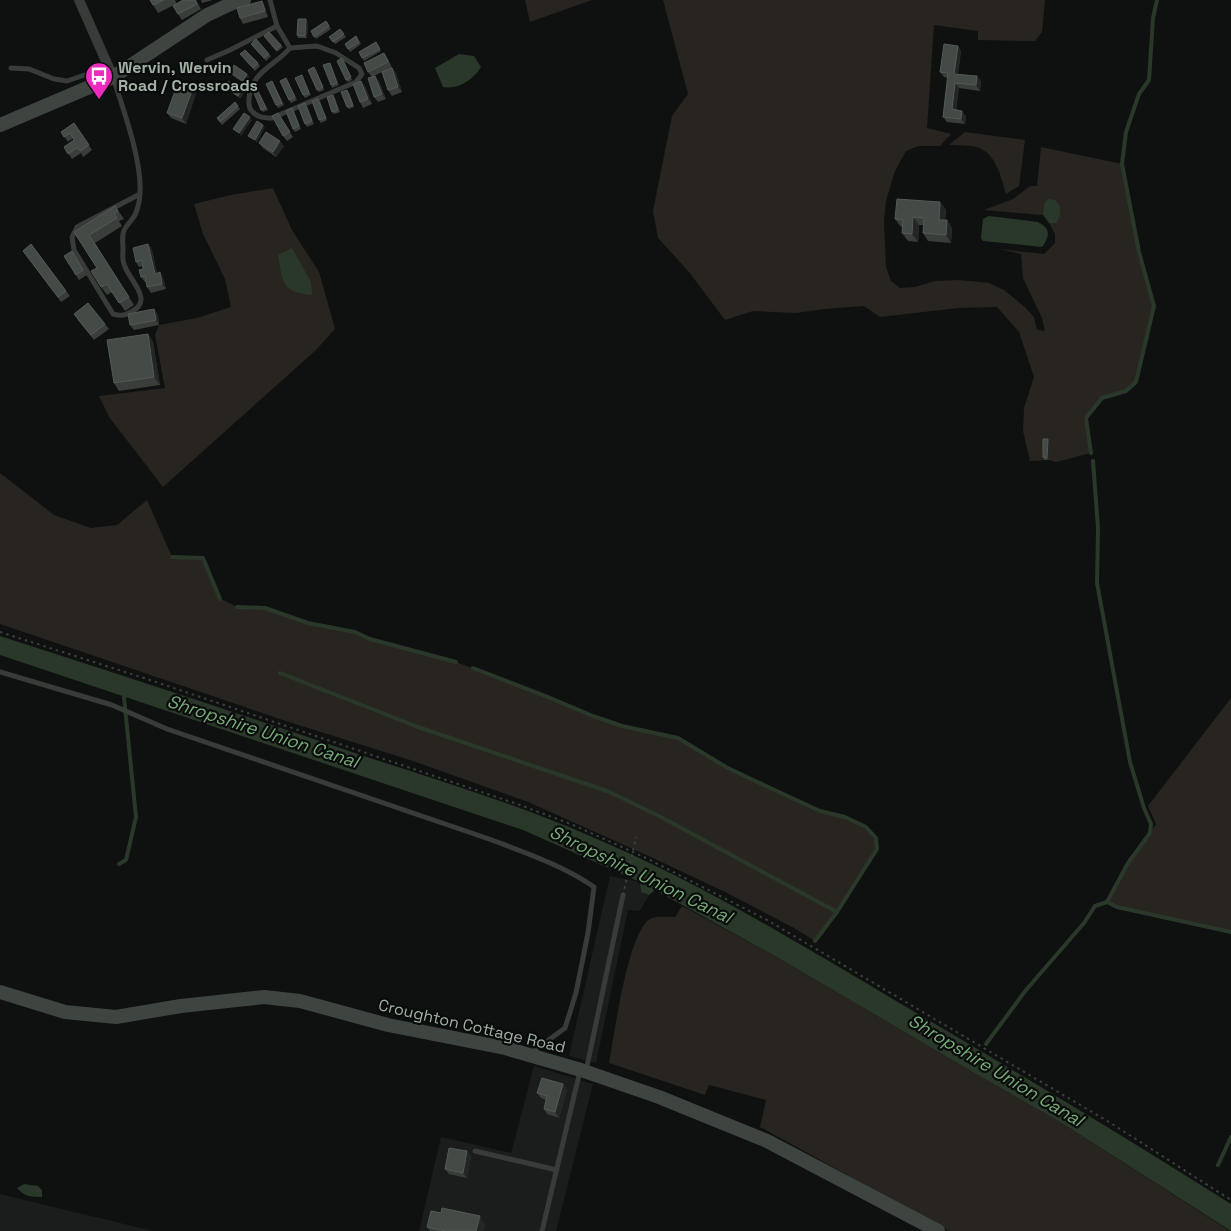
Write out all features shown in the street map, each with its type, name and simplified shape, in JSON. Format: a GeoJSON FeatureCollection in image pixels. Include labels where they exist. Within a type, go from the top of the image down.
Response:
{"type":"FeatureCollection","features":[{"type":"Feature","properties":{"kind":"street"},"geometry":{"type":"LineString","coordinates":[[79,0],[111,72]]}},
{"type":"Feature","properties":{"kind":"street"},"geometry":{"type":"LineString","coordinates":[[0,125],[111,72],[207,15],[244,0]]}},
{"type":"Feature","properties":{"kind":"street","name":"Croughton Cottage Road"},"geometry":{"type":"LineString","coordinates":[[0,992],[64,1012],[116,1017],[264,996],[300,1001],[388,1025],[529,1054],[660,1098],[767,1141],[938,1231]]}},
{"type":"Feature","properties":{"kind":"lane"},"geometry":{"type":"LineString","coordinates":[[270,0],[277,26],[290,48]]}},
{"type":"Feature","properties":{"kind":"lane"},"geometry":{"type":"LineString","coordinates":[[207,60],[277,26]]}},
{"type":"Feature","properties":{"kind":"lane"},"geometry":{"type":"LineString","coordinates":[[317,46],[353,63],[360,68],[362,74],[356,82],[272,118],[262,118],[253,113],[249,107],[250,94],[256,78],[267,66],[284,56],[290,48],[317,46]]}},
{"type":"Feature","properties":{"kind":"lane"},"geometry":{"type":"LineString","coordinates":[[11,68],[29,69],[54,79],[67,81],[111,72],[140,172],[140,194],[134,217],[125,227],[122,252],[124,266],[139,292],[141,301],[137,309],[126,315],[119,316],[113,314],[74,250],[72,237],[77,227],[140,194]]}},
{"type":"Feature","properties":{"kind":"lane"},"geometry":{"type":"LineString","coordinates":[[0,672],[112,705],[167,730],[492,840],[534,856],[582,878],[594,887],[588,932],[576,993],[565,1028],[529,1054]]}},
{"type":"Feature","properties":{"kind":"lane"},"geometry":{"type":"LineString","coordinates":[[542,1231],[556,1170],[583,1071],[623,895]]}},
{"type":"Feature","properties":{"kind":"lane"},"geometry":{"type":"LineString","coordinates":[[474,1151],[556,1170]]}},
{"type":"Feature","properties":{"kind":"path"},"geometry":{"type":"LineString","coordinates":[[0,632],[159,683],[520,805],[571,824],[644,857],[767,920],[1109,1122],[1231,1200]]}},
{"type":"Feature","properties":{"kind":"path"},"geometry":{"type":"LineString","coordinates":[[623,895],[636,837]]}},
{"type":"Feature","properties":{"kind":"shaded area"},"geometry":{"type":"Polygon","coordinates":[[[525,0],[592,0],[530,22],[525,0]]]}},
{"type":"Feature","properties":{"kind":"shaded area"},"geometry":{"type":"Polygon","coordinates":[[[663,0],[1045,0],[1042,32],[1035,41],[978,40],[978,31],[934,25],[927,128],[951,134],[940,146],[919,146],[906,151],[895,171],[886,201],[884,221],[886,267],[891,281],[900,288],[915,287],[935,281],[959,280],[989,283],[1004,290],[1026,308],[1034,317],[1037,330],[1045,331],[1042,318],[1023,278],[1021,254],[999,249],[1044,254],[1055,243],[1055,234],[1049,223],[1057,223],[1044,204],[1043,215],[984,210],[1013,199],[1030,186],[1037,186],[1041,147],[1122,164],[1139,252],[1154,306],[1136,382],[1126,391],[1102,398],[1086,418],[1091,453],[1056,462],[1049,460],[1030,461],[1023,431],[1024,408],[1034,377],[1019,332],[997,307],[959,308],[880,317],[864,306],[796,313],[753,311],[725,320],[689,272],[658,238],[653,211],[672,116],[688,94],[663,0]]]}},
{"type":"Feature","properties":{"kind":"shaded area"},"geometry":{"type":"Polygon","coordinates":[[[965,132],[1025,140],[1019,186],[1006,194],[998,170],[988,154],[976,147],[949,145],[965,132]]]}},
{"type":"Feature","properties":{"kind":"shaded area"},"geometry":{"type":"Polygon","coordinates":[[[273,188],[292,230],[319,272],[335,329],[316,350],[163,487],[109,417],[99,396],[165,388],[155,335],[159,325],[197,318],[231,307],[225,279],[203,234],[194,204],[273,188]]]}},
{"type":"Feature","properties":{"kind":"shaded area"},"geometry":{"type":"Polygon","coordinates":[[[0,473],[54,515],[91,528],[117,525],[147,500],[172,557],[203,558],[221,599],[237,607],[265,608],[308,623],[355,632],[370,639],[456,662],[622,726],[678,738],[726,767],[751,779],[820,811],[845,817],[866,827],[876,838],[877,849],[837,912],[815,941],[727,893],[528,802],[413,761],[283,720],[0,624],[0,473]]]}},
{"type":"Feature","properties":{"kind":"shaded area"},"geometry":{"type":"Polygon","coordinates":[[[1231,698],[1231,932],[1117,907],[1107,902],[1128,863],[1156,824],[1148,806],[1231,698]]]}},
{"type":"Feature","properties":{"kind":"shaded area"},"geometry":{"type":"Polygon","coordinates":[[[610,876],[640,882],[641,892],[649,895],[640,911],[628,910],[596,1063],[569,1056],[610,876]]]}},
{"type":"Feature","properties":{"kind":"shaded area"},"geometry":{"type":"Polygon","coordinates":[[[682,906],[775,956],[1060,1122],[1230,1231],[949,1231],[760,1127],[766,1100],[709,1085],[705,1095],[609,1063],[623,984],[636,941],[643,926],[652,918],[675,917],[682,906]]]}},
{"type":"Feature","properties":{"kind":"shaded area"},"geometry":{"type":"Polygon","coordinates":[[[534,1066],[593,1084],[556,1231],[419,1231],[441,1137],[511,1153],[534,1066]]]}},
{"type":"Feature","properties":{"kind":"shaded area"},"geometry":{"type":"Polygon","coordinates":[[[0,1194],[153,1231],[0,1231],[0,1194]]]}},
{"type":"Feature","properties":{"kind":"water"},"geometry":{"type":"Polygon","coordinates":[[[459,54],[474,56],[481,67],[465,83],[449,88],[443,87],[435,68],[459,54]]]}},
{"type":"Feature","properties":{"kind":"water"},"geometry":{"type":"Polygon","coordinates":[[[1048,199],[1055,200],[1060,206],[1057,223],[1049,223],[1043,215],[1044,204],[1048,199]]]}},
{"type":"Feature","properties":{"kind":"water"},"geometry":{"type":"Polygon","coordinates":[[[989,216],[1038,222],[1047,230],[1047,239],[1042,247],[983,241],[981,238],[983,219],[989,216]]]}},
{"type":"Feature","properties":{"kind":"water"},"geometry":{"type":"Polygon","coordinates":[[[292,248],[311,282],[312,295],[294,291],[285,284],[278,255],[292,248]]]}},
{"type":"Feature","properties":{"kind":"water","name":"Shropshire Union Canal"},"geometry":{"type":"Polygon","coordinates":[[[0,636],[506,803],[562,824],[629,853],[706,891],[817,954],[1147,1151],[1231,1204],[1231,1231],[1060,1122],[775,956],[655,890],[649,895],[641,892],[640,882],[523,830],[0,655],[0,636]]]}},
{"type":"Feature","properties":{"kind":"water"},"geometry":{"type":"Polygon","coordinates":[[[24,1184],[38,1186],[42,1190],[42,1197],[31,1197],[17,1188],[24,1184]]]}},
{"type":"Feature","properties":{"kind":"building"},"geometry":{"type":"Polygon","coordinates":[[[150,0],[164,0],[153,5],[150,0]]]}},
{"type":"Feature","properties":{"kind":"building"},"geometry":{"type":"Polygon","coordinates":[[[183,0],[195,0],[197,4],[178,14],[173,6],[183,0]]]}},
{"type":"Feature","properties":{"kind":"building"},"geometry":{"type":"Polygon","coordinates":[[[262,1],[265,11],[240,18],[237,8],[262,1]]]}},
{"type":"Feature","properties":{"kind":"building"},"geometry":{"type":"Polygon","coordinates":[[[298,19],[306,19],[305,36],[297,35],[298,19]]]}},
{"type":"Feature","properties":{"kind":"building"},"geometry":{"type":"Polygon","coordinates":[[[326,21],[329,26],[314,37],[311,31],[326,21]]]}},
{"type":"Feature","properties":{"kind":"building"},"geometry":{"type":"Polygon","coordinates":[[[340,29],[344,34],[333,42],[329,37],[340,29]]]}},
{"type":"Feature","properties":{"kind":"building"},"geometry":{"type":"Polygon","coordinates":[[[269,32],[281,45],[276,50],[264,36],[269,32]]]}},
{"type":"Feature","properties":{"kind":"building"},"geometry":{"type":"Polygon","coordinates":[[[356,36],[359,42],[348,49],[345,44],[356,36]]]}},
{"type":"Feature","properties":{"kind":"building"},"geometry":{"type":"Polygon","coordinates":[[[256,39],[269,54],[264,58],[251,44],[256,39]]]}},
{"type":"Feature","properties":{"kind":"building"},"geometry":{"type":"Polygon","coordinates":[[[376,42],[380,49],[362,58],[359,52],[376,42]]]}},
{"type":"Feature","properties":{"kind":"building"},"geometry":{"type":"Polygon","coordinates":[[[944,44],[958,46],[954,74],[977,76],[976,85],[955,83],[952,109],[962,111],[961,119],[943,117],[948,73],[940,72],[944,44]]]}},
{"type":"Feature","properties":{"kind":"building"},"geometry":{"type":"Polygon","coordinates":[[[245,50],[258,63],[253,68],[240,54],[245,50]]]}},
{"type":"Feature","properties":{"kind":"building"},"geometry":{"type":"Polygon","coordinates":[[[384,53],[388,62],[368,72],[364,63],[384,53]]]}},
{"type":"Feature","properties":{"kind":"building"},"geometry":{"type":"Polygon","coordinates":[[[342,58],[351,77],[346,80],[337,61],[342,58]]]}},
{"type":"Feature","properties":{"kind":"building"},"geometry":{"type":"Polygon","coordinates":[[[330,63],[337,83],[331,85],[323,65],[330,63]]]}},
{"type":"Feature","properties":{"kind":"building"},"geometry":{"type":"Polygon","coordinates":[[[234,65],[247,74],[243,81],[230,72],[234,65]]]}},
{"type":"Feature","properties":{"kind":"building"},"geometry":{"type":"Polygon","coordinates":[[[314,67],[323,87],[317,90],[308,70],[314,67]]]}},
{"type":"Feature","properties":{"kind":"building"},"geometry":{"type":"Polygon","coordinates":[[[392,68],[398,87],[388,90],[382,72],[392,68]]]}},
{"type":"Feature","properties":{"kind":"building"},"geometry":{"type":"Polygon","coordinates":[[[302,75],[309,93],[303,95],[295,78],[302,75]]]}},
{"type":"Feature","properties":{"kind":"building"},"geometry":{"type":"Polygon","coordinates":[[[375,76],[382,94],[374,97],[368,78],[375,76]]]}},
{"type":"Feature","properties":{"kind":"building"},"geometry":{"type":"Polygon","coordinates":[[[286,78],[295,97],[289,100],[280,81],[286,78]]]}},
{"type":"Feature","properties":{"kind":"building"},"geometry":{"type":"Polygon","coordinates":[[[179,80],[194,85],[182,118],[167,113],[179,80]]]}},
{"type":"Feature","properties":{"kind":"building"},"geometry":{"type":"Polygon","coordinates":[[[228,81],[242,90],[238,96],[224,87],[228,81]]]}},
{"type":"Feature","properties":{"kind":"building"},"geometry":{"type":"Polygon","coordinates":[[[272,81],[282,103],[276,105],[266,84],[272,81]]]}},
{"type":"Feature","properties":{"kind":"building"},"geometry":{"type":"Polygon","coordinates":[[[361,81],[368,99],[360,102],[353,84],[361,81]]]}},
{"type":"Feature","properties":{"kind":"building"},"geometry":{"type":"Polygon","coordinates":[[[347,90],[353,105],[347,107],[341,92],[347,90]]]}},
{"type":"Feature","properties":{"kind":"building"},"geometry":{"type":"Polygon","coordinates":[[[258,91],[266,108],[261,110],[254,93],[258,91]]]}},
{"type":"Feature","properties":{"kind":"building"},"geometry":{"type":"Polygon","coordinates":[[[333,95],[338,110],[332,112],[327,97],[333,95]]]}},
{"type":"Feature","properties":{"kind":"building"},"geometry":{"type":"Polygon","coordinates":[[[318,99],[326,118],[319,120],[312,101],[318,99]]]}},
{"type":"Feature","properties":{"kind":"building"},"geometry":{"type":"Polygon","coordinates":[[[235,102],[238,106],[220,122],[217,118],[235,102]]]}},
{"type":"Feature","properties":{"kind":"building"},"geometry":{"type":"Polygon","coordinates":[[[305,103],[312,121],[305,124],[298,106],[305,103]]]}},
{"type":"Feature","properties":{"kind":"building"},"geometry":{"type":"Polygon","coordinates":[[[292,108],[299,126],[293,129],[286,111],[292,108]]]}},
{"type":"Feature","properties":{"kind":"building"},"geometry":{"type":"Polygon","coordinates":[[[244,113],[250,117],[239,133],[233,129],[244,113]]]}},
{"type":"Feature","properties":{"kind":"building"},"geometry":{"type":"Polygon","coordinates":[[[278,113],[290,132],[283,136],[272,116],[278,113]]]}},
{"type":"Feature","properties":{"kind":"building"},"geometry":{"type":"Polygon","coordinates":[[[257,121],[263,125],[255,140],[248,136],[257,121]]]}},
{"type":"Feature","properties":{"kind":"building"},"geometry":{"type":"Polygon","coordinates":[[[74,123],[89,145],[80,151],[77,148],[68,154],[64,147],[74,140],[70,133],[64,137],[61,132],[74,123]]]}},
{"type":"Feature","properties":{"kind":"building"},"geometry":{"type":"Polygon","coordinates":[[[266,132],[280,141],[273,152],[259,143],[266,132]]]}},
{"type":"Feature","properties":{"kind":"building"},"geometry":{"type":"Polygon","coordinates":[[[897,199],[940,202],[939,220],[947,220],[946,235],[923,233],[924,218],[913,217],[912,234],[902,233],[903,220],[895,219],[897,199]]]}},
{"type":"Feature","properties":{"kind":"building"},"geometry":{"type":"Polygon","coordinates":[[[115,206],[118,211],[114,214],[117,218],[89,235],[129,297],[119,303],[107,284],[101,287],[91,271],[97,268],[74,232],[115,206]]]}},
{"type":"Feature","properties":{"kind":"building"},"geometry":{"type":"Polygon","coordinates":[[[31,244],[66,291],[58,297],[23,251],[31,244]]]}},
{"type":"Feature","properties":{"kind":"building"},"geometry":{"type":"Polygon","coordinates":[[[148,244],[155,274],[160,272],[162,284],[147,287],[145,276],[141,277],[139,270],[143,269],[142,260],[136,262],[133,248],[148,244]]]}},
{"type":"Feature","properties":{"kind":"building"},"geometry":{"type":"Polygon","coordinates":[[[72,251],[83,270],[76,275],[64,256],[72,251]]]}},
{"type":"Feature","properties":{"kind":"building"},"geometry":{"type":"Polygon","coordinates":[[[88,303],[105,324],[91,335],[74,314],[88,303]]]}},
{"type":"Feature","properties":{"kind":"building"},"geometry":{"type":"Polygon","coordinates":[[[154,309],[156,320],[130,325],[128,314],[154,309]]]}},
{"type":"Feature","properties":{"kind":"building"},"geometry":{"type":"Polygon","coordinates":[[[148,334],[154,377],[114,383],[107,340],[148,334]]]}},
{"type":"Feature","properties":{"kind":"building"},"geometry":{"type":"Polygon","coordinates":[[[1043,439],[1048,439],[1047,458],[1043,457],[1043,439]]]}},
{"type":"Feature","properties":{"kind":"building"},"geometry":{"type":"Polygon","coordinates":[[[542,1078],[563,1084],[555,1112],[544,1109],[547,1096],[537,1093],[542,1078]]]}},
{"type":"Feature","properties":{"kind":"building"},"geometry":{"type":"Polygon","coordinates":[[[449,1148],[467,1151],[463,1173],[445,1169],[449,1148]]]}},
{"type":"Feature","properties":{"kind":"building"},"geometry":{"type":"Polygon","coordinates":[[[442,1208],[480,1216],[476,1231],[445,1231],[427,1227],[431,1211],[441,1213],[442,1208]]]}},
{"type":"Feature","properties":{"kind":"waterway"},"geometry":{"type":"LineString","coordinates":[[1091,453],[1086,418],[1102,398],[1126,391],[1136,382],[1154,306],[1139,252],[1122,164],[1126,132],[1139,94],[1149,80],[1153,18],[1157,0]]}},
{"type":"Feature","properties":{"kind":"waterway","name":"Shropshire Union Canal"},"geometry":{"type":"LineString","coordinates":[[986,1044],[1026,990],[1084,923],[1095,906],[1107,902],[1128,863],[1150,833],[1151,824],[1130,762],[1097,583],[1098,528],[1093,461]]}},
{"type":"Feature","properties":{"kind":"waterway"},"geometry":{"type":"LineString","coordinates":[[172,557],[203,558],[220,599]]}},
{"type":"Feature","properties":{"kind":"waterway"},"geometry":{"type":"LineString","coordinates":[[237,607],[265,608],[308,623],[355,632],[370,639],[456,662]]}},
{"type":"Feature","properties":{"kind":"waterway"},"geometry":{"type":"LineString","coordinates":[[473,668],[622,726],[678,738],[726,767],[751,779],[820,811],[845,817],[866,827],[876,838],[877,849],[837,912],[815,941]]}},
{"type":"Feature","properties":{"kind":"waterway"},"geometry":{"type":"LineString","coordinates":[[280,673],[418,727],[607,791],[659,816],[837,912]]}},
{"type":"Feature","properties":{"kind":"waterway"},"geometry":{"type":"LineString","coordinates":[[119,864],[126,860],[136,817],[124,697]]}},
{"type":"Feature","properties":{"kind":"waterway"},"geometry":{"type":"LineString","coordinates":[[1107,902],[1117,907],[1231,932]]}},
{"type":"Feature","properties":{"kind":"waterway"},"geometry":{"type":"LineString","coordinates":[[1218,1165],[1231,1137]]}},
{"type":"Feature","properties":{"kind":"place","name":"Wervin, Wervin Road / Crossroads"},"geometry":{"type":"Point","coordinates":[99,100]}}]}
